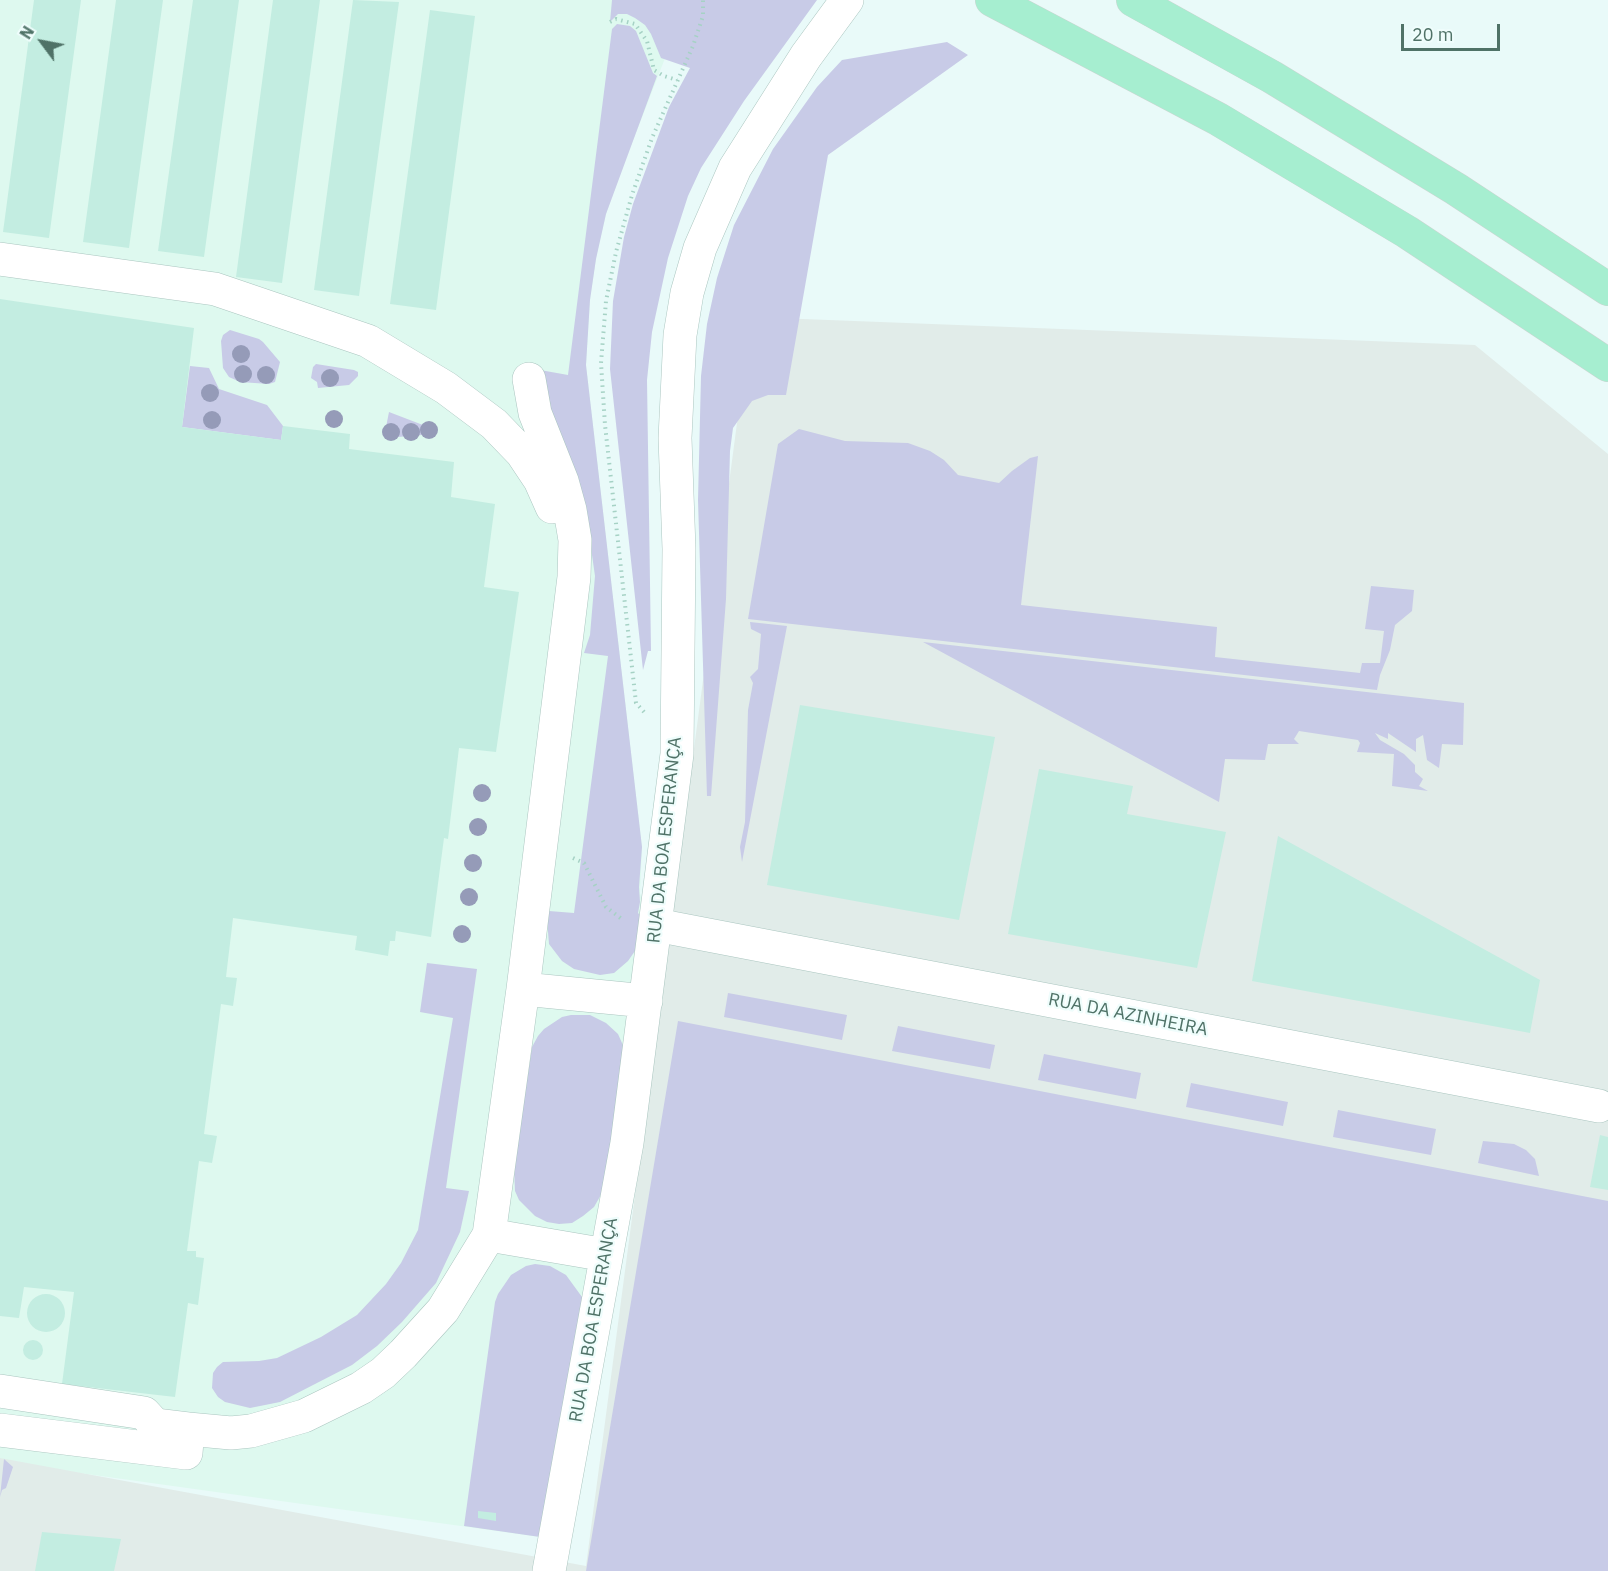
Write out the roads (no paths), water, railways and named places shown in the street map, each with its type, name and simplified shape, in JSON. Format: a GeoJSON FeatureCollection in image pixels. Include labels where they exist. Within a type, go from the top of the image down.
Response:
{"type":"FeatureCollection","features":[{"type":"Feature","properties":{"kind":"highway"},"geometry":{"type":"LineString","coordinates":[[992,0],[1218,119],[1407,232],[1608,365]]}},
{"type":"Feature","properties":{"kind":"highway"},"geometry":{"type":"LineString","coordinates":[[1133,0],[1272,77],[1456,189],[1608,289]]}},
{"type":"Feature","properties":{"kind":"street","name":"RUA DA BOA ESPERANÇA"},"geometry":{"type":"LineString","coordinates":[[549,1571],[627,1143],[677,754],[679,549],[675,438],[680,335],[687,293],[700,248],[735,168],[806,56],[848,0]]}},
{"type":"Feature","properties":{"kind":"street"},"geometry":{"type":"LineString","coordinates":[[0,259],[215,289],[369,342],[446,388],[494,423],[522,453],[551,502],[574,577]]}},
{"type":"Feature","properties":{"kind":"street"},"geometry":{"type":"LineString","coordinates":[[0,1391],[144,1413],[155,1425],[231,1433],[269,1426],[304,1416],[361,1388],[396,1360],[443,1311],[489,1235],[523,988],[574,577],[575,540],[570,510],[562,482],[535,413],[528,379]]}},
{"type":"Feature","properties":{"kind":"street","name":"RUA DA AZINHEIRA"},"geometry":{"type":"LineString","coordinates":[[656,925],[1599,1106]]}},
{"type":"Feature","properties":{"kind":"street"},"geometry":{"type":"LineString","coordinates":[[523,988],[646,1001]]}},
{"type":"Feature","properties":{"kind":"street"},"geometry":{"type":"LineString","coordinates":[[489,1235],[606,1256]]}},
{"type":"Feature","properties":{"kind":"street"},"geometry":{"type":"LineString","coordinates":[[0,1430],[186,1454],[188,1429]]}}]}
